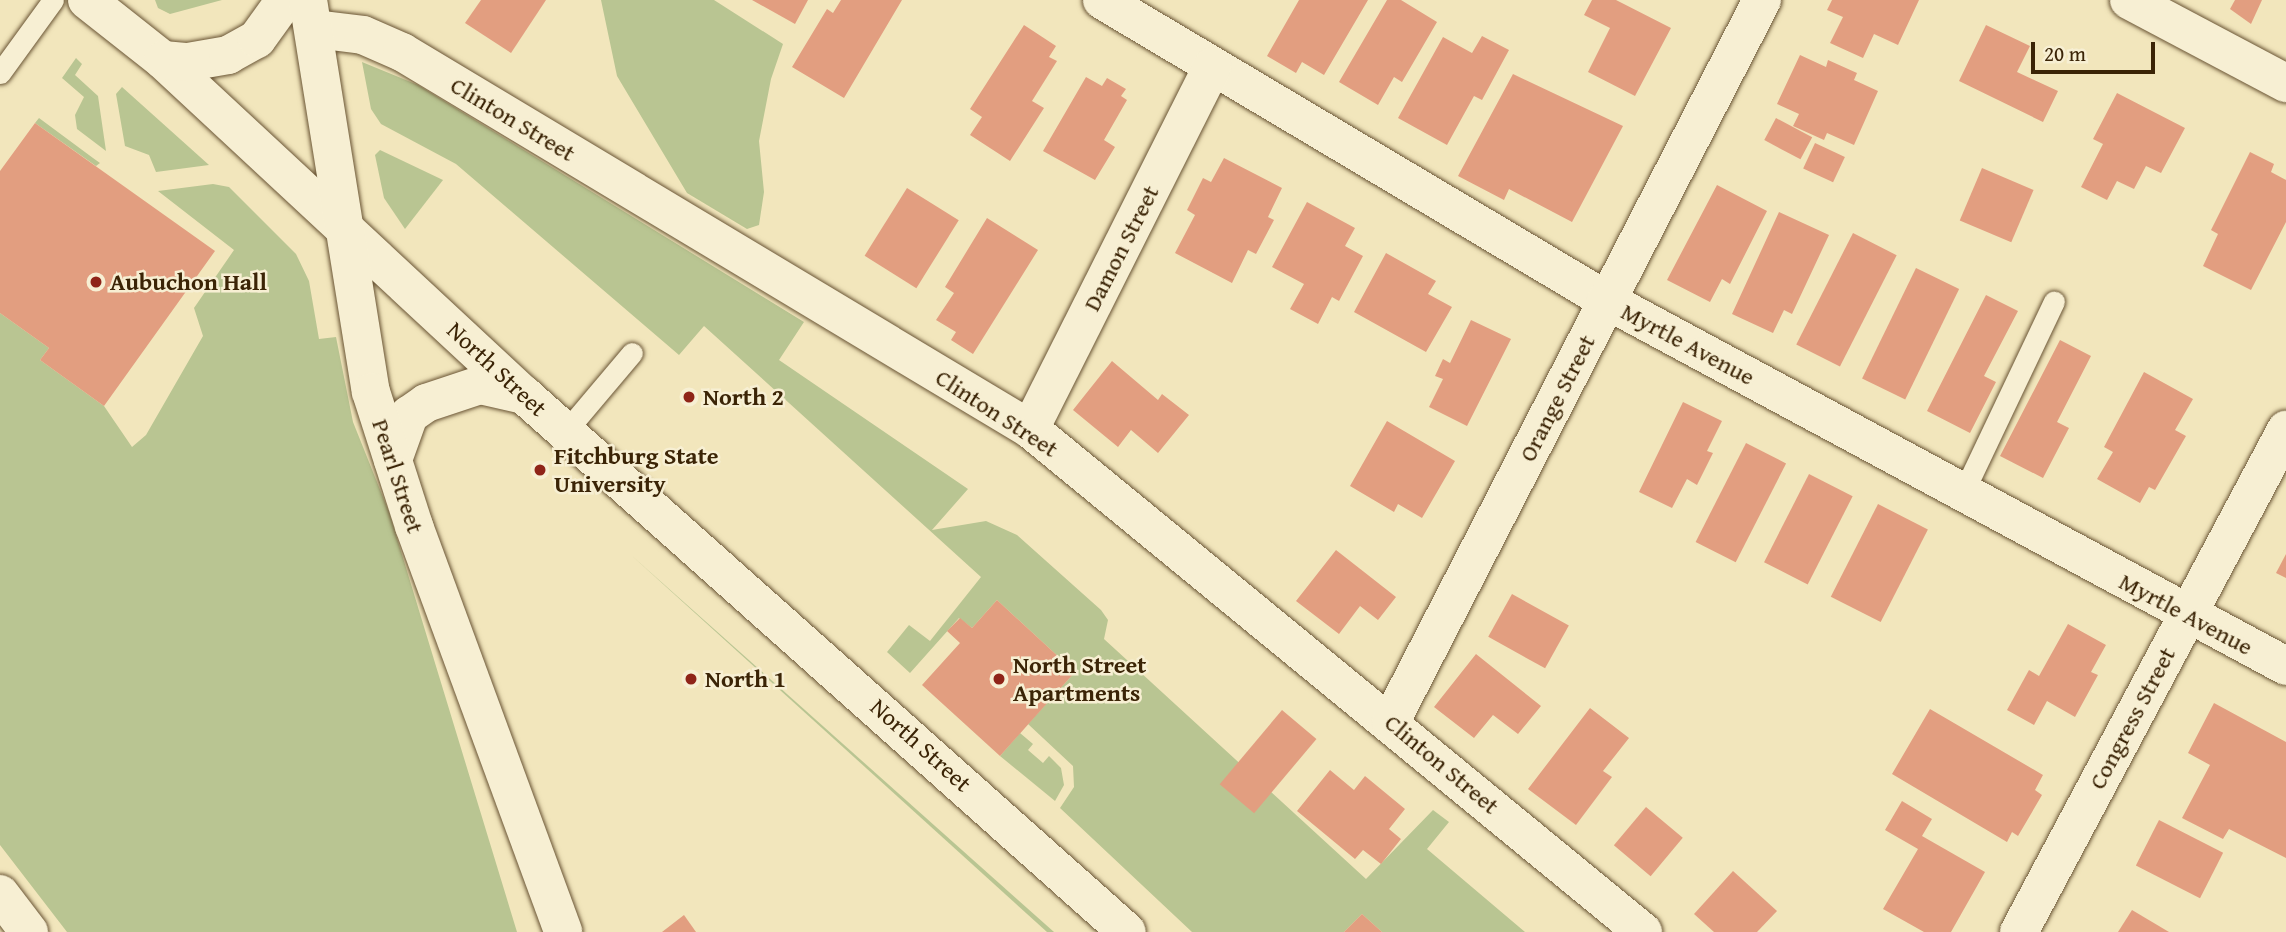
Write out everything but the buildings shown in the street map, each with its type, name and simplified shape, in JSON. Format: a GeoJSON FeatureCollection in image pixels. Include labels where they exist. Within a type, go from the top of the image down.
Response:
{"type":"FeatureCollection","features":[{"type":"Feature","properties":{"kind":"street","name":"North Street"},"geometry":{"type":"LineString","coordinates":[[87,0],[163,60],[524,395],[1127,932]]}},
{"type":"Feature","properties":{"kind":"street"},"geometry":{"type":"LineString","coordinates":[[163,60],[188,62],[235,52],[257,39],[285,0]]}},
{"type":"Feature","properties":{"kind":"street","name":"Orange Street"},"geometry":{"type":"LineString","coordinates":[[1391,721],[1762,0]]}},
{"type":"Feature","properties":{"kind":"street"},"geometry":{"type":"LineString","coordinates":[[2129,0],[2286,83]]}},
{"type":"Feature","properties":{"kind":"street","name":"Myrtle Avenue"},"geometry":{"type":"LineString","coordinates":[[1106,1],[1212,67],[1606,300],[2286,666]]}},
{"type":"Feature","properties":{"kind":"street","name":"Pearl Street"},"geometry":{"type":"LineString","coordinates":[[312,14],[341,224],[371,392],[563,932]]}},
{"type":"Feature","properties":{"kind":"street","name":"Clinton Street"},"geometry":{"type":"LineString","coordinates":[[312,14],[402,52],[1030,429],[1391,721],[1643,932]]}},
{"type":"Feature","properties":{"kind":"street","name":"Damon Street"},"geometry":{"type":"LineString","coordinates":[[1030,429],[1212,67]]}},
{"type":"Feature","properties":{"kind":"street"},"geometry":{"type":"LineString","coordinates":[[393,460],[409,415],[426,403],[481,385],[524,395]]}},
{"type":"Feature","properties":{"kind":"street","name":"Congress Street"},"geometry":{"type":"LineString","coordinates":[[2019,932],[2286,430]]}},
{"type":"Feature","properties":{"kind":"street"},"geometry":{"type":"LineString","coordinates":[[0,894],[29,932]]}},
{"type":"Feature","properties":{"kind":"lane"},"geometry":{"type":"LineString","coordinates":[[0,73],[53,0]]}},
{"type":"Feature","properties":{"kind":"lane"},"geometry":{"type":"LineString","coordinates":[[1963,493],[2054,301]]}},
{"type":"Feature","properties":{"kind":"lane"},"geometry":{"type":"LineString","coordinates":[[566,431],[632,353]]}},
{"type":"Feature","properties":{"kind":"green space"},"geometry":{"type":"Polygon","coordinates":[[[155,0],[222,0],[170,14],[158,8],[155,0]]]}},
{"type":"Feature","properties":{"kind":"green space"},"geometry":{"type":"Polygon","coordinates":[[[601,0],[714,0],[783,44],[771,79],[759,141],[764,192],[759,225],[747,229],[687,193],[617,76],[601,0]]]}},
{"type":"Feature","properties":{"kind":"green space"},"geometry":{"type":"Polygon","coordinates":[[[76,58],[82,64],[75,75],[98,96],[106,151],[77,129],[75,115],[84,97],[62,78],[76,58]]]}},
{"type":"Feature","properties":{"kind":"green space"},"geometry":{"type":"Polygon","coordinates":[[[362,62],[418,85],[804,322],[779,360],[968,489],[932,530],[986,521],[1017,535],[1101,610],[1108,620],[1104,639],[1366,879],[1433,810],[1449,822],[1427,849],[1525,932],[1382,932],[1362,914],[1344,932],[1192,932],[1060,808],[1074,787],[1073,766],[1028,724],[1075,672],[997,600],[972,628],[959,618],[910,673],[887,652],[909,625],[930,641],[981,577],[704,326],[679,355],[456,164],[381,124],[371,109],[362,62]]]}},
{"type":"Feature","properties":{"kind":"green space"},"geometry":{"type":"Polygon","coordinates":[[[122,87],[209,165],[156,172],[149,155],[125,146],[116,94],[122,87]]]}},
{"type":"Feature","properties":{"kind":"green space"},"geometry":{"type":"Polygon","coordinates":[[[39,118],[100,163],[96,166],[35,123],[39,118]]]}},
{"type":"Feature","properties":{"kind":"green space"},"geometry":{"type":"Polygon","coordinates":[[[380,150],[443,180],[405,229],[384,198],[375,155],[380,150]]]}},
{"type":"Feature","properties":{"kind":"green space"},"geometry":{"type":"Polygon","coordinates":[[[213,184],[229,187],[296,254],[309,281],[319,339],[336,337],[353,422],[389,512],[517,932],[67,932],[0,845],[0,313],[49,348],[40,360],[104,406],[132,447],[146,435],[203,336],[194,308],[234,250],[158,191],[213,184]]]}},
{"type":"Feature","properties":{"kind":"green space"},"geometry":{"type":"Polygon","coordinates":[[[631,555],[1054,932],[1047,932],[631,555]]]}},
{"type":"Feature","properties":{"kind":"green space"},"geometry":{"type":"Polygon","coordinates":[[[1020,733],[1033,744],[1028,750],[1043,763],[1049,756],[1061,768],[1064,785],[1055,801],[1000,756],[1020,733]]]}},
{"type":"Feature","properties":{"kind":"place","name":"Aubuchon Hall"},"geometry":{"type":"Point","coordinates":[96,282]}},
{"type":"Feature","properties":{"kind":"place","name":"North 2"},"geometry":{"type":"Point","coordinates":[689,397]}},
{"type":"Feature","properties":{"kind":"place","name":"Fitchburg State University"},"geometry":{"type":"Point","coordinates":[540,470]}},
{"type":"Feature","properties":{"kind":"place","name":"North 1"},"geometry":{"type":"Point","coordinates":[691,679]}},
{"type":"Feature","properties":{"kind":"place","name":"North Street Apartments"},"geometry":{"type":"Point","coordinates":[999,679]}}]}
